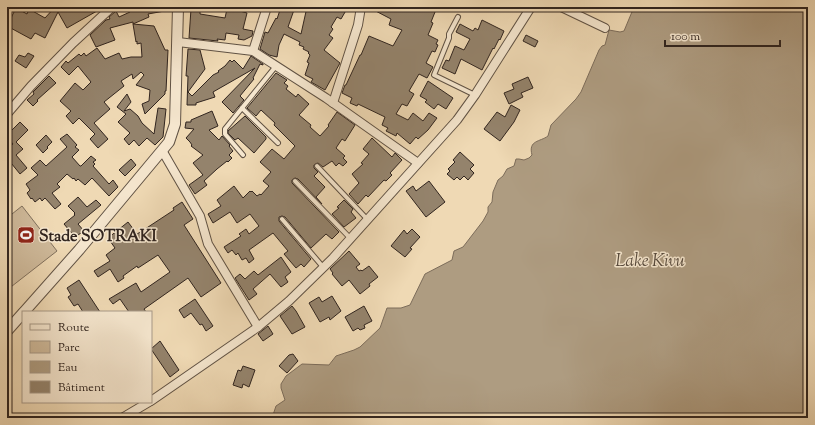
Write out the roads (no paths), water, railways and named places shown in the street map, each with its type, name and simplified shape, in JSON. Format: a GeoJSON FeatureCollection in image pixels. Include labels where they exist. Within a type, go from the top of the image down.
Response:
{"type":"FeatureCollection","features":[{"type":"Feature","properties":{"kind":"street"},"geometry":{"type":"LineString","coordinates":[[7,114],[31,86],[73,43],[112,7]]}},
{"type":"Feature","properties":{"kind":"street"},"geometry":{"type":"LineString","coordinates":[[24,311],[79,250],[163,152],[169,142],[175,124],[178,7]]}},
{"type":"Feature","properties":{"kind":"street"},"geometry":{"type":"LineString","coordinates":[[253,51],[267,7]]}},
{"type":"Feature","properties":{"kind":"street"},"geometry":{"type":"LineString","coordinates":[[333,103],[358,24],[361,7]]}},
{"type":"Feature","properties":{"kind":"street"},"geometry":{"type":"LineString","coordinates":[[152,400],[258,327],[289,301],[323,268],[457,120],[476,95],[531,7]]}},
{"type":"Feature","properties":{"kind":"street"},"geometry":{"type":"LineString","coordinates":[[561,7],[605,28]]}},
{"type":"Feature","properties":{"kind":"street"},"geometry":{"type":"LineString","coordinates":[[178,42],[253,51],[333,103],[418,162]]}},
{"type":"Feature","properties":{"kind":"street"},"geometry":{"type":"LineString","coordinates":[[163,152],[200,216],[208,244],[258,327]]}},
{"type":"Feature","properties":{"kind":"street"},"geometry":{"type":"LineString","coordinates":[[7,330],[22,313]]}},
{"type":"Feature","properties":{"kind":"street"},"geometry":{"type":"LineString","coordinates":[[122,418],[147,403]]}},
{"type":"Feature","properties":{"kind":"lane"},"geometry":{"type":"LineString","coordinates":[[458,18],[449,34],[449,38],[434,75],[476,95]]}},
{"type":"Feature","properties":{"kind":"lane"},"geometry":{"type":"LineString","coordinates":[[242,155],[225,134],[225,129],[276,66]]}},
{"type":"Feature","properties":{"kind":"lane"},"geometry":{"type":"LineString","coordinates":[[242,108],[278,143]]}},
{"type":"Feature","properties":{"kind":"lane"},"geometry":{"type":"LineString","coordinates":[[317,166],[368,220]]}},
{"type":"Feature","properties":{"kind":"lane"},"geometry":{"type":"LineString","coordinates":[[296,181],[351,238]]}},
{"type":"Feature","properties":{"kind":"lane"},"geometry":{"type":"LineString","coordinates":[[282,219],[323,268]]}},
{"type":"Feature","properties":{"kind":"water","name":"Lake Kivu"},"geometry":{"type":"Polygon","coordinates":[[[634,7],[808,7],[808,418],[272,418],[276,406],[285,400],[281,384],[286,376],[302,364],[329,365],[336,356],[360,347],[380,328],[387,308],[401,308],[410,305],[425,274],[452,260],[454,251],[463,247],[483,221],[488,212],[488,207],[492,202],[493,192],[498,180],[503,176],[507,169],[514,166],[516,159],[524,160],[529,158],[532,155],[531,150],[533,144],[548,136],[551,125],[581,92],[599,50],[605,45],[609,30],[620,32],[624,31],[634,7]]]}},
{"type":"Feature","properties":{"kind":"place","name":"Stade SOTRAKI"},"geometry":{"type":"Point","coordinates":[26,235]}}]}
